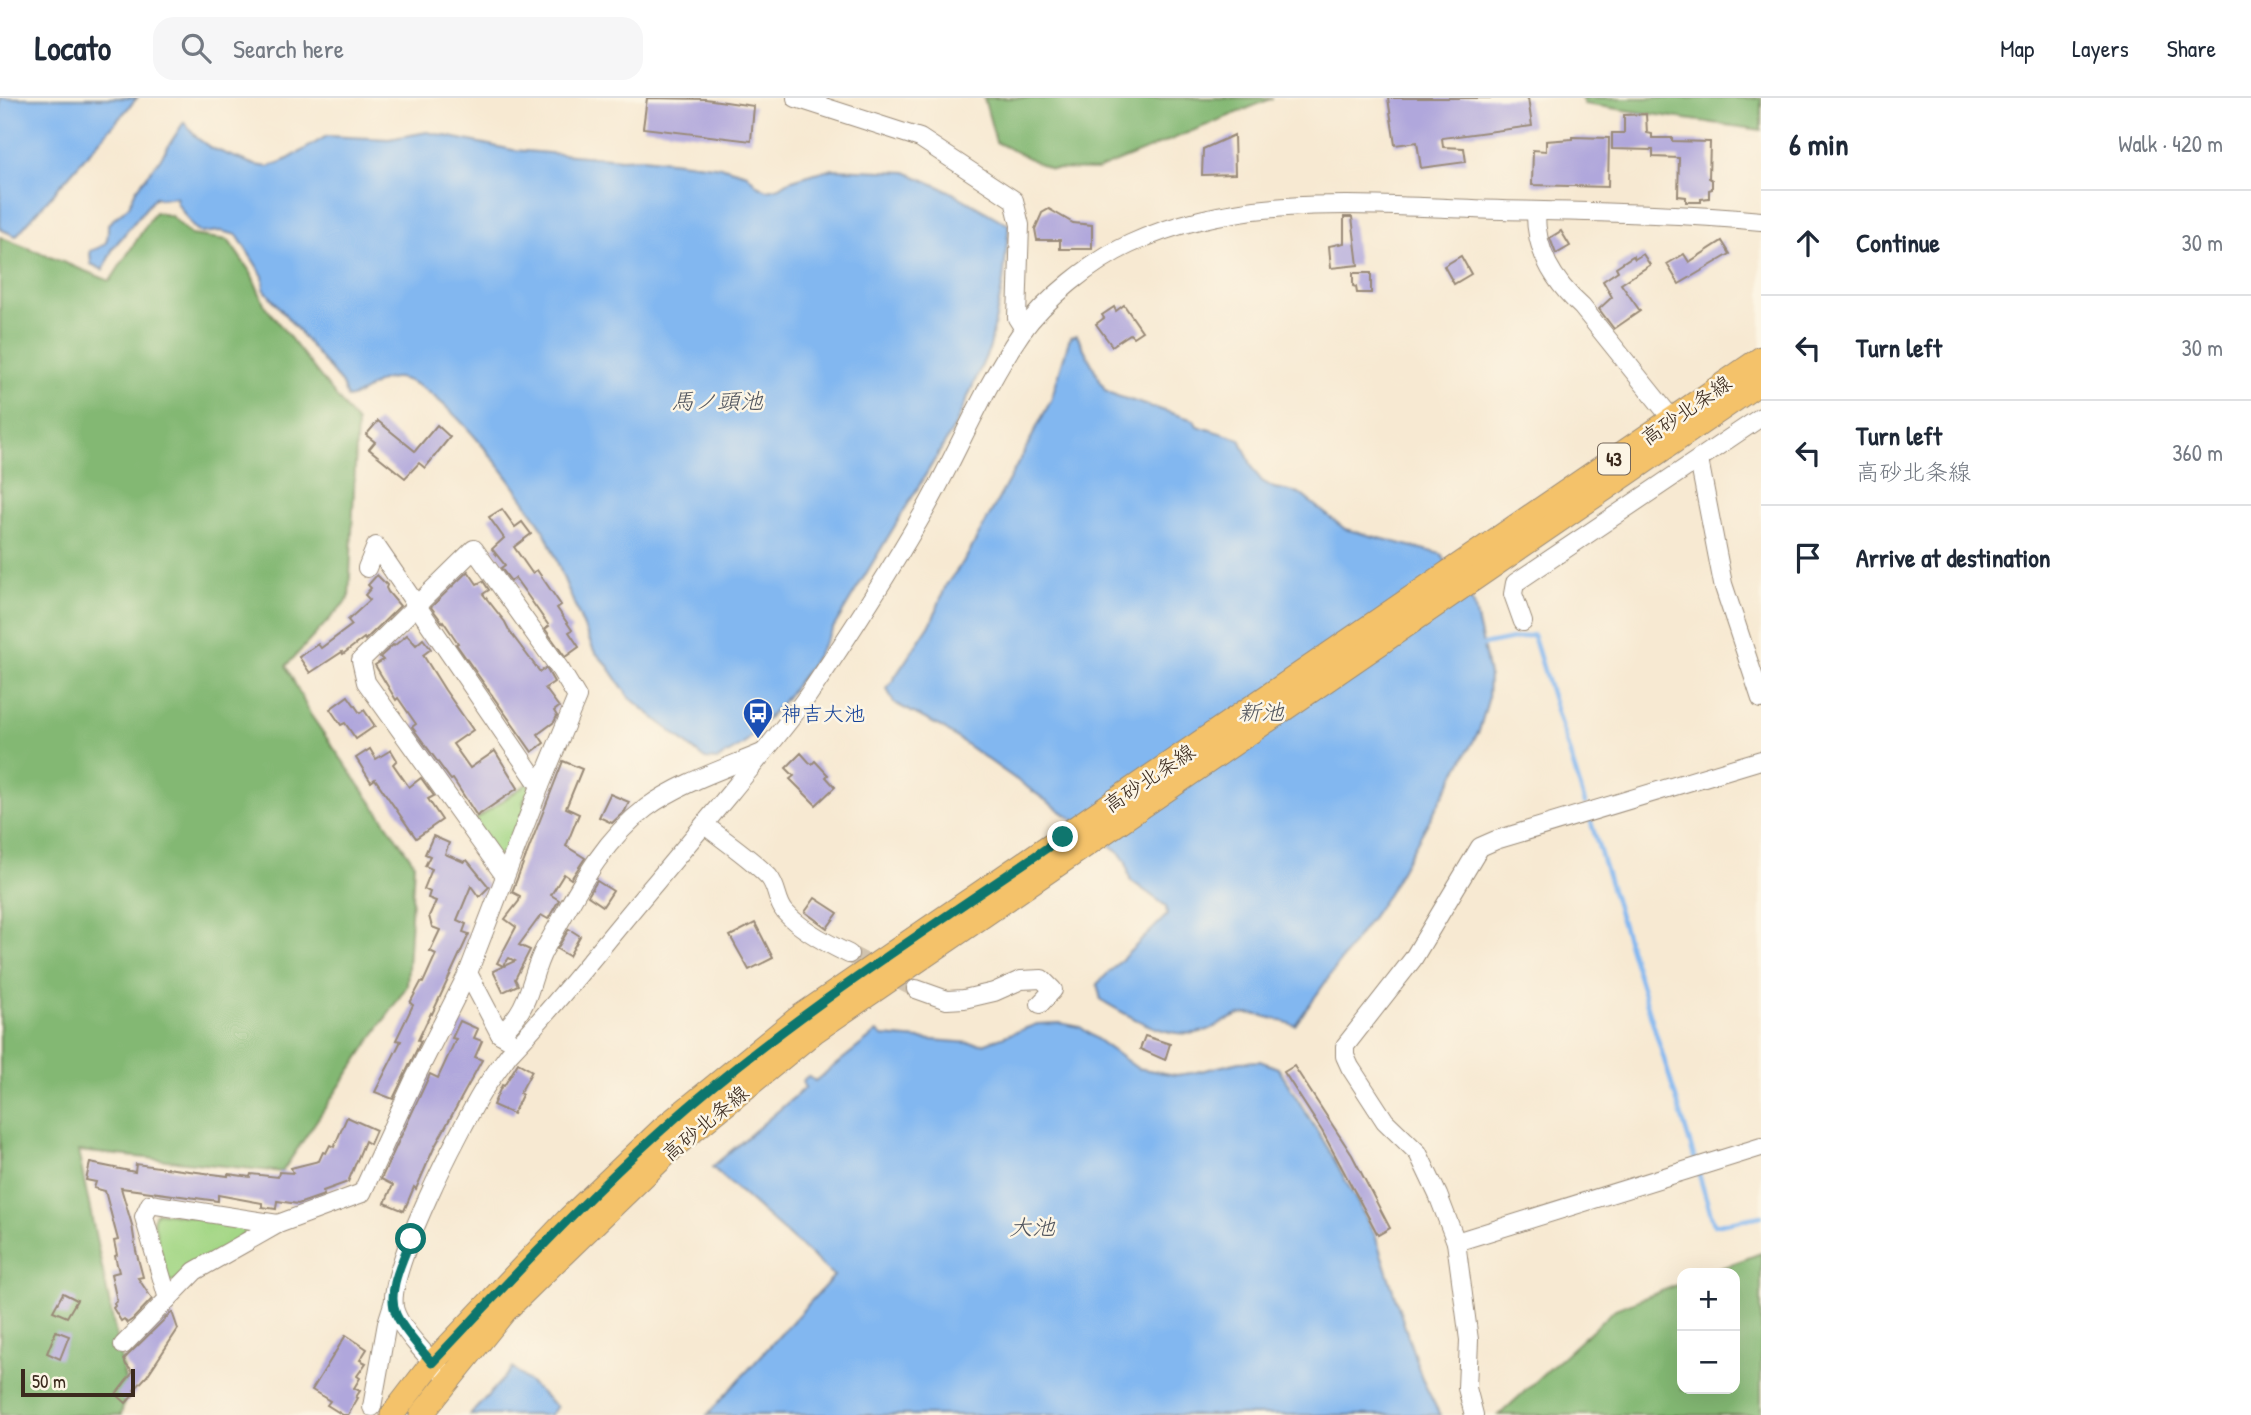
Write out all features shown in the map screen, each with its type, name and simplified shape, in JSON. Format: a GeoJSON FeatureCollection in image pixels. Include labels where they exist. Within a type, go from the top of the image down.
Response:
{"type":"FeatureCollection","features":[{"type":"Feature","properties":{"kind":"main road","name":"高砂北条線"},"geometry":{"type":"LineString","coordinates":[[1474,568],[1672,419],[1761,358]]}},
{"type":"Feature","properties":{"kind":"main road","name":"高砂北条線"},"geometry":{"type":"LineString","coordinates":[[421,1415],[505,1311],[676,1145],[814,1032],[1067,847],[1474,568],[1761,382]]}},
{"type":"Feature","properties":{"kind":"main road","name":"高砂北条線"},"geometry":{"type":"LineString","coordinates":[[382,1411],[432,1363],[569,1219],[662,1129],[800,1017],[1067,847]]}},
{"type":"Feature","properties":{"kind":"street"},"geometry":{"type":"LineString","coordinates":[[796,98],[920,138],[1014,200],[1020,225],[1017,318],[1024,329]]}},
{"type":"Feature","properties":{"kind":"street"},"geometry":{"type":"LineString","coordinates":[[382,1411],[387,1323],[401,1265],[447,1159],[485,1087],[518,1044],[705,825],[806,698],[911,535],[1002,363],[1024,329],[1060,293],[1089,269],[1125,246],[1157,232],[1193,221],[1276,207],[1322,205],[1536,211],[1761,221]]}},
{"type":"Feature","properties":{"kind":"street"},"geometry":{"type":"LineString","coordinates":[[1536,211],[1537,238],[1549,268],[1565,291],[1582,307],[1672,419]]}},
{"type":"Feature","properties":{"kind":"street"},"geometry":{"type":"LineString","coordinates":[[1523,622],[1513,594],[1515,583],[1761,417]]}},
{"type":"Feature","properties":{"kind":"street"},"geometry":{"type":"LineString","coordinates":[[1699,460],[1723,584],[1761,699]]}},
{"type":"Feature","properties":{"kind":"street"},"geometry":{"type":"LineString","coordinates":[[368,568],[376,546],[540,786]]}},
{"type":"Feature","properties":{"kind":"street"},"geometry":{"type":"LineString","coordinates":[[505,876],[366,682],[361,660],[474,549],[577,696]]}},
{"type":"Feature","properties":{"kind":"street"},"geometry":{"type":"LineString","coordinates":[[123,1345],[195,1270],[278,1223],[362,1193],[414,1080],[468,973],[585,678]]}},
{"type":"Feature","properties":{"kind":"street"},"geometry":{"type":"LineString","coordinates":[[500,1034],[519,1013],[541,955],[582,883],[621,830],[646,808],[673,792],[765,751]]}},
{"type":"Feature","properties":{"kind":"street"},"geometry":{"type":"LineString","coordinates":[[1474,1415],[1467,1388],[1469,1340],[1456,1242],[1418,1153],[1385,1121],[1350,1067],[1345,1056],[1345,1046],[1412,959],[1480,847],[1761,760]]}},
{"type":"Feature","properties":{"kind":"street"},"geometry":{"type":"LineString","coordinates":[[705,825],[768,877],[776,888],[779,902],[785,912],[820,939],[849,954]]}},
{"type":"Feature","properties":{"kind":"street"},"geometry":{"type":"LineString","coordinates":[[468,973],[500,1034],[518,1044]]}},
{"type":"Feature","properties":{"kind":"street"},"geometry":{"type":"LineString","coordinates":[[916,989],[947,1000],[964,999],[994,992],[1021,980],[1042,979],[1053,990],[1040,1004]]}},
{"type":"Feature","properties":{"kind":"street"},"geometry":{"type":"LineString","coordinates":[[1456,1242],[1761,1147]]}},
{"type":"Feature","properties":{"kind":"street"},"geometry":{"type":"LineString","coordinates":[[168,1299],[144,1217],[150,1204],[278,1223]]}},
{"type":"Feature","properties":{"kind":"street"},"geometry":{"type":"LineString","coordinates":[[393,1304],[405,1329],[432,1363],[450,1378]]}},
{"type":"Feature","properties":{"kind":"green space"},"geometry":{"type":"Polygon","coordinates":[[[984,98],[1273,98],[1097,170],[1050,169],[996,142],[984,98]]]}},
{"type":"Feature","properties":{"kind":"green space"},"geometry":{"type":"Polygon","coordinates":[[[1581,98],[1761,98],[1761,130],[1584,104],[1581,98]]]}},
{"type":"Feature","properties":{"kind":"green space"},"geometry":{"type":"Polygon","coordinates":[[[155,212],[171,216],[191,235],[228,240],[251,273],[265,306],[357,423],[349,598],[286,666],[310,714],[414,863],[407,986],[282,1172],[78,1151],[127,1389],[121,1415],[0,1415],[0,237],[110,281],[155,212]]]}},
{"type":"Feature","properties":{"kind":"green space"},"geometry":{"type":"Polygon","coordinates":[[[528,783],[532,792],[530,797],[526,796],[523,803],[527,805],[507,855],[495,855],[472,822],[528,783]]]}},
{"type":"Feature","properties":{"kind":"green space"},"geometry":{"type":"Polygon","coordinates":[[[157,1212],[246,1224],[247,1232],[175,1281],[167,1281],[153,1219],[157,1212]]]}},
{"type":"Feature","properties":{"kind":"green space"},"geometry":{"type":"Polygon","coordinates":[[[1761,1253],[1761,1415],[1499,1415],[1615,1309],[1677,1285],[1677,1394],[1740,1394],[1740,1268],[1721,1268],[1761,1253]]]}},
{"type":"Feature","properties":{"kind":"water"},"geometry":{"type":"Polygon","coordinates":[[[0,98],[137,98],[16,236],[0,229],[0,98]]]}},
{"type":"Feature","properties":{"kind":"water","name":"馬ノ頭池"},"geometry":{"type":"Polygon","coordinates":[[[184,122],[197,138],[211,148],[255,165],[269,167],[327,136],[389,139],[427,132],[513,150],[621,159],[643,158],[723,167],[747,174],[757,185],[767,190],[833,169],[906,172],[949,191],[1009,225],[1003,282],[990,347],[955,426],[811,665],[781,704],[744,744],[717,760],[705,759],[629,697],[594,651],[545,533],[480,442],[436,398],[415,384],[389,378],[347,398],[342,384],[264,289],[263,276],[237,235],[221,231],[202,233],[193,227],[176,197],[155,197],[113,248],[103,270],[91,264],[90,251],[106,242],[108,224],[129,206],[136,190],[184,122]]]}},
{"type":"Feature","properties":{"kind":"water","name":"新池"},"geometry":{"type":"Polygon","coordinates":[[[1077,335],[1105,390],[1194,420],[1197,426],[1240,439],[1254,471],[1262,481],[1274,488],[1299,493],[1345,529],[1441,554],[1474,605],[1489,675],[1488,700],[1479,731],[1388,894],[1295,1025],[1259,1015],[1242,1014],[1208,1030],[1180,1033],[1152,1027],[1101,1000],[1097,984],[1167,915],[1166,906],[1130,880],[1126,862],[1119,852],[943,728],[894,703],[887,689],[932,621],[946,585],[966,558],[1023,454],[1051,400],[1070,337],[1077,335]]]}},
{"type":"Feature","properties":{"kind":"water","name":"大池"},"geometry":{"type":"Polygon","coordinates":[[[1060,1023],[1080,1027],[1137,1068],[1176,1075],[1240,1062],[1260,1061],[1278,1068],[1328,1148],[1375,1235],[1422,1379],[1440,1415],[707,1415],[834,1276],[712,1167],[805,1088],[802,1081],[808,1076],[815,1081],[877,1032],[882,1036],[983,1044],[1037,1024],[1060,1023]]]}},
{"type":"Feature","properties":{"kind":"water"},"geometry":{"type":"Polygon","coordinates":[[[513,1368],[557,1407],[550,1415],[470,1415],[513,1368]]]}},
{"type":"Feature","properties":{"kind":"building"},"geometry":{"type":"Polygon","coordinates":[[[647,98],[705,99],[754,106],[751,141],[643,128],[647,98]]]}},
{"type":"Feature","properties":{"kind":"building"},"geometry":{"type":"Polygon","coordinates":[[[1388,98],[1528,98],[1532,126],[1442,138],[1443,147],[1464,148],[1466,162],[1421,168],[1417,142],[1395,145],[1388,98]]]}},
{"type":"Feature","properties":{"kind":"building"},"geometry":{"type":"Polygon","coordinates":[[[1646,114],[1647,133],[1652,134],[1652,138],[1710,142],[1709,178],[1712,180],[1712,189],[1709,190],[1709,198],[1701,199],[1701,202],[1686,202],[1686,197],[1678,196],[1679,158],[1653,157],[1653,150],[1612,149],[1612,133],[1624,133],[1624,115],[1646,114]]]}},
{"type":"Feature","properties":{"kind":"building"},"geometry":{"type":"Polygon","coordinates":[[[1234,135],[1235,174],[1202,175],[1203,149],[1234,135]]]}},
{"type":"Feature","properties":{"kind":"building"},"geometry":{"type":"Polygon","coordinates":[[[1572,137],[1609,138],[1608,187],[1532,185],[1533,150],[1546,151],[1546,141],[1572,137]]]}},
{"type":"Feature","properties":{"kind":"building"},"geometry":{"type":"Polygon","coordinates":[[[1049,209],[1073,223],[1092,225],[1092,249],[1060,249],[1060,240],[1037,240],[1035,229],[1042,213],[1049,209]]]}},
{"type":"Feature","properties":{"kind":"building"},"geometry":{"type":"Polygon","coordinates":[[[1344,217],[1352,217],[1358,265],[1331,268],[1329,246],[1344,243],[1344,217]]]}},
{"type":"Feature","properties":{"kind":"building"},"geometry":{"type":"Polygon","coordinates":[[[1561,231],[1570,246],[1556,254],[1550,238],[1561,231]]]}},
{"type":"Feature","properties":{"kind":"building"},"geometry":{"type":"Polygon","coordinates":[[[1722,241],[1730,254],[1679,284],[1667,264],[1684,254],[1689,262],[1722,241]]]}},
{"type":"Feature","properties":{"kind":"building"},"geometry":{"type":"Polygon","coordinates":[[[1643,254],[1650,265],[1621,284],[1640,311],[1614,329],[1599,309],[1612,297],[1603,281],[1618,271],[1616,267],[1633,256],[1635,259],[1643,254]]]}},
{"type":"Feature","properties":{"kind":"building"},"geometry":{"type":"Polygon","coordinates":[[[1461,256],[1471,274],[1454,284],[1444,266],[1461,256]]]}},
{"type":"Feature","properties":{"kind":"building"},"geometry":{"type":"Polygon","coordinates":[[[1353,273],[1371,273],[1371,293],[1357,293],[1356,287],[1353,286],[1353,273]]]}},
{"type":"Feature","properties":{"kind":"building"},"geometry":{"type":"Polygon","coordinates":[[[1124,305],[1142,331],[1133,337],[1130,334],[1112,346],[1096,324],[1104,318],[1102,315],[1114,307],[1116,311],[1124,305]]]}},
{"type":"Feature","properties":{"kind":"building"},"geometry":{"type":"Polygon","coordinates":[[[378,421],[415,451],[437,425],[450,437],[425,468],[419,463],[405,478],[369,449],[375,442],[366,435],[378,421]]]}},
{"type":"Feature","properties":{"kind":"building"},"geometry":{"type":"Polygon","coordinates":[[[502,509],[515,527],[522,522],[531,534],[514,547],[532,573],[537,570],[561,605],[557,608],[572,630],[569,632],[579,647],[565,657],[545,629],[549,626],[515,578],[511,581],[501,568],[505,565],[492,549],[504,538],[489,517],[502,509]]]}},
{"type":"Feature","properties":{"kind":"building"},"geometry":{"type":"Polygon","coordinates":[[[468,571],[477,584],[483,581],[489,590],[483,594],[540,672],[546,668],[554,682],[545,688],[559,707],[554,711],[557,716],[554,722],[538,734],[544,743],[532,752],[431,607],[468,571]]]}},
{"type":"Feature","properties":{"kind":"building"},"geometry":{"type":"Polygon","coordinates":[[[377,575],[400,606],[365,640],[364,638],[310,673],[299,657],[318,644],[321,648],[352,625],[348,620],[370,600],[365,595],[371,588],[368,585],[377,575]]]}},
{"type":"Feature","properties":{"kind":"building"},"geometry":{"type":"Polygon","coordinates":[[[407,635],[416,645],[423,639],[431,649],[423,655],[473,730],[453,744],[470,768],[495,751],[518,788],[477,816],[453,779],[451,780],[412,727],[416,724],[398,698],[396,700],[375,665],[383,660],[380,657],[407,635]]]}},
{"type":"Feature","properties":{"kind":"building"},"geometry":{"type":"Polygon","coordinates":[[[348,696],[360,713],[364,710],[375,726],[356,739],[345,723],[341,725],[330,709],[348,696]]]}},
{"type":"Feature","properties":{"kind":"building"},"geometry":{"type":"Polygon","coordinates":[[[370,749],[376,759],[391,750],[397,760],[393,764],[409,787],[421,778],[434,796],[428,799],[442,820],[416,838],[375,779],[371,782],[356,758],[370,749]]]}},
{"type":"Feature","properties":{"kind":"building"},"geometry":{"type":"Polygon","coordinates":[[[801,753],[812,764],[815,761],[835,787],[816,805],[790,779],[794,776],[786,768],[801,753]]]}},
{"type":"Feature","properties":{"kind":"building"},"geometry":{"type":"Polygon","coordinates":[[[563,761],[582,769],[566,808],[579,814],[566,846],[585,858],[571,879],[564,874],[551,895],[559,900],[548,919],[541,915],[519,945],[530,950],[515,979],[518,985],[503,992],[493,971],[515,961],[509,958],[503,966],[497,963],[516,927],[505,919],[519,901],[520,896],[512,892],[563,761]]]}},
{"type":"Feature","properties":{"kind":"building"},"geometry":{"type":"Polygon","coordinates":[[[610,794],[629,802],[625,811],[612,823],[599,817],[610,794]]]}},
{"type":"Feature","properties":{"kind":"building"},"geometry":{"type":"Polygon","coordinates":[[[433,836],[449,843],[445,854],[464,862],[467,860],[489,887],[479,897],[471,886],[457,920],[466,924],[463,932],[469,934],[393,1099],[375,1092],[401,1041],[396,1040],[413,1005],[410,1003],[421,982],[423,983],[436,954],[430,951],[440,930],[432,927],[429,916],[436,901],[428,898],[430,892],[424,889],[432,869],[425,866],[430,856],[425,854],[433,836]]]}},
{"type":"Feature","properties":{"kind":"building"},"geometry":{"type":"Polygon","coordinates":[[[597,881],[613,891],[603,906],[588,896],[597,881]]]}},
{"type":"Feature","properties":{"kind":"building"},"geometry":{"type":"Polygon","coordinates":[[[815,898],[838,913],[827,928],[805,912],[815,898]]]}},
{"type":"Feature","properties":{"kind":"building"},"geometry":{"type":"Polygon","coordinates":[[[755,923],[773,958],[749,970],[730,936],[755,923]]]}},
{"type":"Feature","properties":{"kind":"building"},"geometry":{"type":"Polygon","coordinates":[[[569,929],[580,936],[569,956],[557,949],[569,929]]]}},
{"type":"Feature","properties":{"kind":"building"},"geometry":{"type":"Polygon","coordinates":[[[460,1021],[478,1029],[474,1038],[482,1041],[475,1057],[482,1060],[434,1148],[404,1211],[385,1203],[393,1185],[381,1179],[430,1074],[438,1078],[456,1039],[452,1038],[460,1021]]]}},
{"type":"Feature","properties":{"kind":"building"},"geometry":{"type":"Polygon","coordinates":[[[1145,1036],[1170,1044],[1165,1060],[1140,1049],[1145,1036]]]}},
{"type":"Feature","properties":{"kind":"building"},"geometry":{"type":"Polygon","coordinates":[[[518,1063],[532,1071],[513,1114],[493,1105],[502,1085],[504,1086],[518,1063]]]}},
{"type":"Feature","properties":{"kind":"building"},"geometry":{"type":"Polygon","coordinates":[[[1294,1066],[1352,1155],[1390,1228],[1378,1235],[1322,1131],[1284,1072],[1294,1066]]]}},
{"type":"Feature","properties":{"kind":"building"},"geometry":{"type":"Polygon","coordinates":[[[347,1117],[376,1130],[370,1144],[365,1141],[348,1182],[323,1191],[324,1195],[298,1204],[277,1201],[276,1209],[262,1207],[262,1203],[218,1195],[218,1201],[121,1188],[143,1277],[138,1278],[152,1299],[133,1319],[127,1323],[124,1319],[121,1321],[113,1308],[117,1301],[111,1274],[119,1272],[114,1241],[118,1240],[105,1191],[94,1188],[96,1182],[86,1180],[90,1163],[135,1172],[136,1164],[228,1176],[250,1177],[251,1174],[278,1177],[279,1172],[293,1173],[291,1168],[319,1161],[330,1145],[334,1147],[347,1117]]]}},
{"type":"Feature","properties":{"kind":"building"},"geometry":{"type":"Polygon","coordinates":[[[63,1293],[77,1300],[67,1317],[53,1311],[63,1293]]]}},
{"type":"Feature","properties":{"kind":"building"},"geometry":{"type":"Polygon","coordinates":[[[172,1312],[178,1329],[126,1403],[116,1394],[133,1372],[124,1359],[172,1312]]]}},
{"type":"Feature","properties":{"kind":"building"},"geometry":{"type":"Polygon","coordinates":[[[56,1331],[69,1336],[60,1359],[47,1353],[56,1331]]]}},
{"type":"Feature","properties":{"kind":"building"},"geometry":{"type":"Polygon","coordinates":[[[346,1335],[367,1349],[360,1360],[366,1363],[357,1376],[360,1378],[354,1388],[360,1391],[356,1397],[358,1398],[348,1415],[343,1415],[327,1405],[330,1401],[312,1390],[346,1335]]]}},
{"type":"Feature","properties":{"kind":"waterway"},"geometry":{"type":"LineString","coordinates":[[1483,645],[1533,635],[1585,803]]}},
{"type":"Feature","properties":{"kind":"waterway"},"geometry":{"type":"LineString","coordinates":[[1590,819],[1696,1163]]}},
{"type":"Feature","properties":{"kind":"waterway"},"geometry":{"type":"LineString","coordinates":[[1698,1171],[1714,1225],[1761,1216]]}},
{"type":"Feature","properties":{"kind":"tunnel"},"geometry":{"type":"LineString","coordinates":[[849,954],[916,989]]}},
{"type":"Feature","properties":{"kind":"place","name":"神吉大池"},"geometry":{"type":"Point","coordinates":[758,740]}},
{"type":"Feature","properties":{"kind":"route"},"geometry":{"type":"LineString","coordinates":[[411,1239],[394,1290],[393,1304],[405,1329],[432,1363],[569,1219],[662,1129],[800,1017],[1063,837]]}}]}
